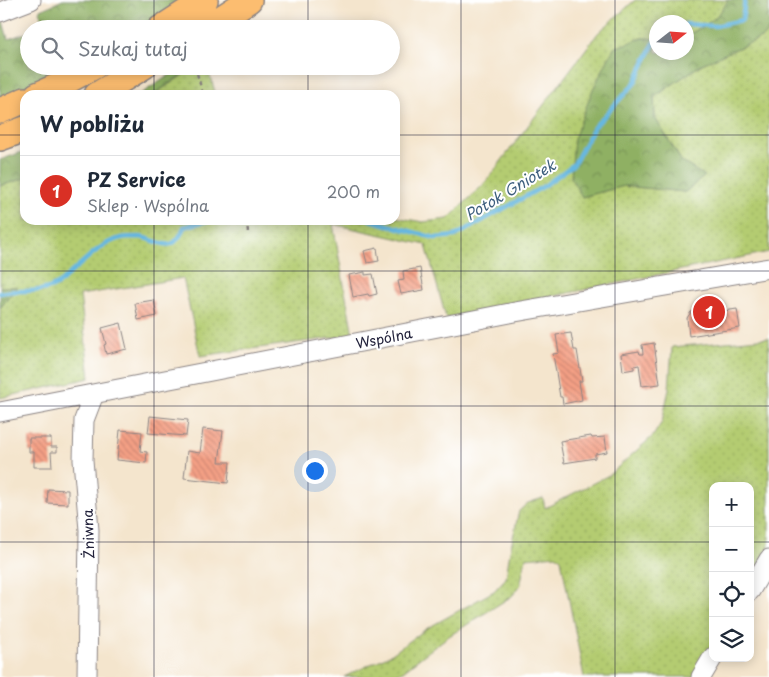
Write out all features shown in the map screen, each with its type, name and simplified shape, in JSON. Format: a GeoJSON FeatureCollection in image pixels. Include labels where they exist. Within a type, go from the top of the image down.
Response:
{"type":"FeatureCollection","features":[{"type":"Feature","properties":{"kind":"main road"},"geometry":{"type":"LineString","coordinates":[[174,20],[205,0]]}},
{"type":"Feature","properties":{"kind":"main road"},"geometry":{"type":"LineString","coordinates":[[219,20],[249,0]]}},
{"type":"Feature","properties":{"kind":"main road"},"geometry":{"type":"LineString","coordinates":[[47,90],[77,75]]}},
{"type":"Feature","properties":{"kind":"main road"},"geometry":{"type":"LineString","coordinates":[[105,90],[129,75]]}},
{"type":"Feature","properties":{"kind":"main road"},"geometry":{"type":"LineString","coordinates":[[0,111],[20,102]]}},
{"type":"Feature","properties":{"kind":"main road"},"geometry":{"type":"LineString","coordinates":[[0,138],[20,131]]}},
{"type":"Feature","properties":{"kind":"street"},"geometry":{"type":"LineString","coordinates":[[0,12],[27,1]]}},
{"type":"Feature","properties":{"kind":"street","name":"Wspólna"},"geometry":{"type":"LineString","coordinates":[[0,412],[524,311],[769,268]]}},
{"type":"Feature","properties":{"kind":"street","name":"Żniwna"},"geometry":{"type":"LineString","coordinates":[[87,677],[89,530],[84,460],[84,420],[94,394]]}},
{"type":"Feature","properties":{"kind":"street"},"geometry":{"type":"LineString","coordinates":[[754,584],[769,559]]}},
{"type":"Feature","properties":{"kind":"street"},"geometry":{"type":"LineString","coordinates":[[701,677],[710,662]]}},
{"type":"Feature","properties":{"kind":"path"},"geometry":{"type":"LineString","coordinates":[[197,75],[202,90]]}},
{"type":"Feature","properties":{"kind":"path"},"geometry":{"type":"LineString","coordinates":[[247,225],[248,234]]}},
{"type":"Feature","properties":{"kind":"green space"},"geometry":{"type":"Polygon","coordinates":[[[63,0],[186,0],[153,20],[41,20],[40,10],[63,0]]]}},
{"type":"Feature","properties":{"kind":"green space"},"geometry":{"type":"Polygon","coordinates":[[[635,0],[728,0],[711,21],[694,32],[694,15],[649,15],[649,38],[642,38],[582,197],[624,186],[685,192],[704,176],[682,162],[655,118],[654,97],[702,64],[763,37],[769,29],[769,252],[446,318],[426,245],[337,225],[400,225],[400,218],[423,222],[448,219],[484,184],[598,33],[635,0]]]}},
{"type":"Feature","properties":{"kind":"green space"},"geometry":{"type":"Polygon","coordinates":[[[728,0],[769,0],[769,29],[763,37],[702,64],[654,97],[655,118],[682,162],[705,176],[685,192],[624,186],[582,197],[571,178],[574,139],[593,89],[614,48],[642,38],[649,38],[649,60],[694,60],[694,32],[711,21],[728,0]]]}},
{"type":"Feature","properties":{"kind":"green space"},"geometry":{"type":"Polygon","coordinates":[[[3,21],[8,39],[20,35],[20,75],[50,75],[0,98],[0,22],[3,21]]]}},
{"type":"Feature","properties":{"kind":"green space"},"geometry":{"type":"Polygon","coordinates":[[[170,75],[182,75],[160,90],[147,90],[170,75]]]}},
{"type":"Feature","properties":{"kind":"green space"},"geometry":{"type":"Polygon","coordinates":[[[183,75],[210,75],[214,90],[160,90],[183,75]]]}},
{"type":"Feature","properties":{"kind":"green space"},"geometry":{"type":"Polygon","coordinates":[[[20,153],[20,180],[0,186],[0,160],[20,153]]]}},
{"type":"Feature","properties":{"kind":"green space"},"geometry":{"type":"Polygon","coordinates":[[[20,180],[20,225],[333,225],[353,335],[200,356],[183,278],[80,295],[90,378],[0,398],[0,308],[17,287],[0,287],[0,186],[20,180]]]}},
{"type":"Feature","properties":{"kind":"green space"},"geometry":{"type":"Polygon","coordinates":[[[0,287],[17,287],[0,308],[0,287]]]}},
{"type":"Feature","properties":{"kind":"green space"},"geometry":{"type":"Polygon","coordinates":[[[769,338],[769,548],[754,573],[754,482],[709,482],[709,651],[693,677],[584,677],[561,559],[556,555],[526,558],[520,586],[512,596],[446,638],[403,671],[389,677],[344,677],[392,654],[426,629],[494,591],[506,578],[519,511],[528,503],[543,498],[545,508],[609,475],[653,436],[662,422],[669,389],[672,347],[769,338]]]}},
{"type":"Feature","properties":{"kind":"building"},"geometry":{"type":"Polygon","coordinates":[[[377,248],[379,261],[367,263],[364,251],[377,248]]]}},
{"type":"Feature","properties":{"kind":"building"},"geometry":{"type":"Polygon","coordinates":[[[420,268],[424,290],[401,294],[398,281],[404,280],[403,271],[420,268]]]}},
{"type":"Feature","properties":{"kind":"building"},"geometry":{"type":"Polygon","coordinates":[[[365,272],[365,275],[373,274],[377,294],[353,297],[349,275],[365,272]]]}},
{"type":"Feature","properties":{"kind":"building"},"geometry":{"type":"Polygon","coordinates":[[[154,300],[157,316],[138,320],[135,303],[154,300]]]}},
{"type":"Feature","properties":{"kind":"building"},"geometry":{"type":"Polygon","coordinates":[[[737,309],[740,328],[689,336],[687,318],[691,312],[703,310],[704,314],[737,309]]]}},
{"type":"Feature","properties":{"kind":"building"},"geometry":{"type":"Polygon","coordinates":[[[121,323],[127,349],[106,354],[104,345],[106,344],[102,328],[121,323]]]}},
{"type":"Feature","properties":{"kind":"building"},"geometry":{"type":"Polygon","coordinates":[[[571,333],[574,350],[577,350],[582,381],[579,381],[582,400],[563,404],[562,397],[560,397],[553,354],[559,353],[556,335],[571,333]]]}},
{"type":"Feature","properties":{"kind":"building"},"geometry":{"type":"Polygon","coordinates":[[[654,343],[660,384],[642,386],[639,365],[634,366],[634,369],[623,371],[621,354],[639,351],[640,354],[643,354],[642,345],[654,343]]]}},
{"type":"Feature","properties":{"kind":"building"},"geometry":{"type":"Polygon","coordinates":[[[150,416],[188,420],[186,436],[148,433],[150,416]]]}},
{"type":"Feature","properties":{"kind":"building"},"geometry":{"type":"Polygon","coordinates":[[[203,429],[223,431],[219,462],[230,462],[228,483],[184,478],[187,451],[200,453],[203,429]]]}},
{"type":"Feature","properties":{"kind":"building"},"geometry":{"type":"Polygon","coordinates":[[[120,430],[142,432],[140,451],[147,452],[146,463],[117,460],[120,430]]]}},
{"type":"Feature","properties":{"kind":"building"},"geometry":{"type":"Polygon","coordinates":[[[591,436],[592,438],[605,437],[607,452],[595,454],[595,458],[564,463],[560,441],[591,436]]]}},
{"type":"Feature","properties":{"kind":"building"},"geometry":{"type":"Polygon","coordinates":[[[29,438],[51,438],[51,447],[57,447],[57,452],[51,452],[52,467],[34,467],[34,452],[29,452],[29,438]]]}},
{"type":"Feature","properties":{"kind":"building"},"geometry":{"type":"Polygon","coordinates":[[[48,489],[68,490],[68,504],[47,503],[48,489]]]}},
{"type":"Feature","properties":{"kind":"waterway","name":"Potok Gniotek"},"geometry":{"type":"LineString","coordinates":[[694,25],[715,26],[742,20],[745,0]]}},
{"type":"Feature","properties":{"kind":"waterway","name":"Potok Gniotek"},"geometry":{"type":"LineString","coordinates":[[388,225],[435,238],[455,236],[544,186],[574,164],[594,127],[634,84],[649,53]]}},
{"type":"Feature","properties":{"kind":"waterway","name":"Potok Gniotek"},"geometry":{"type":"LineString","coordinates":[[0,293],[36,291],[56,285],[113,240],[140,237],[171,244],[180,236],[184,227],[191,225]]}},
{"type":"Feature","properties":{"kind":"place","name":"PZ Service"},"geometry":{"type":"Point","coordinates":[709,312]}}]}
